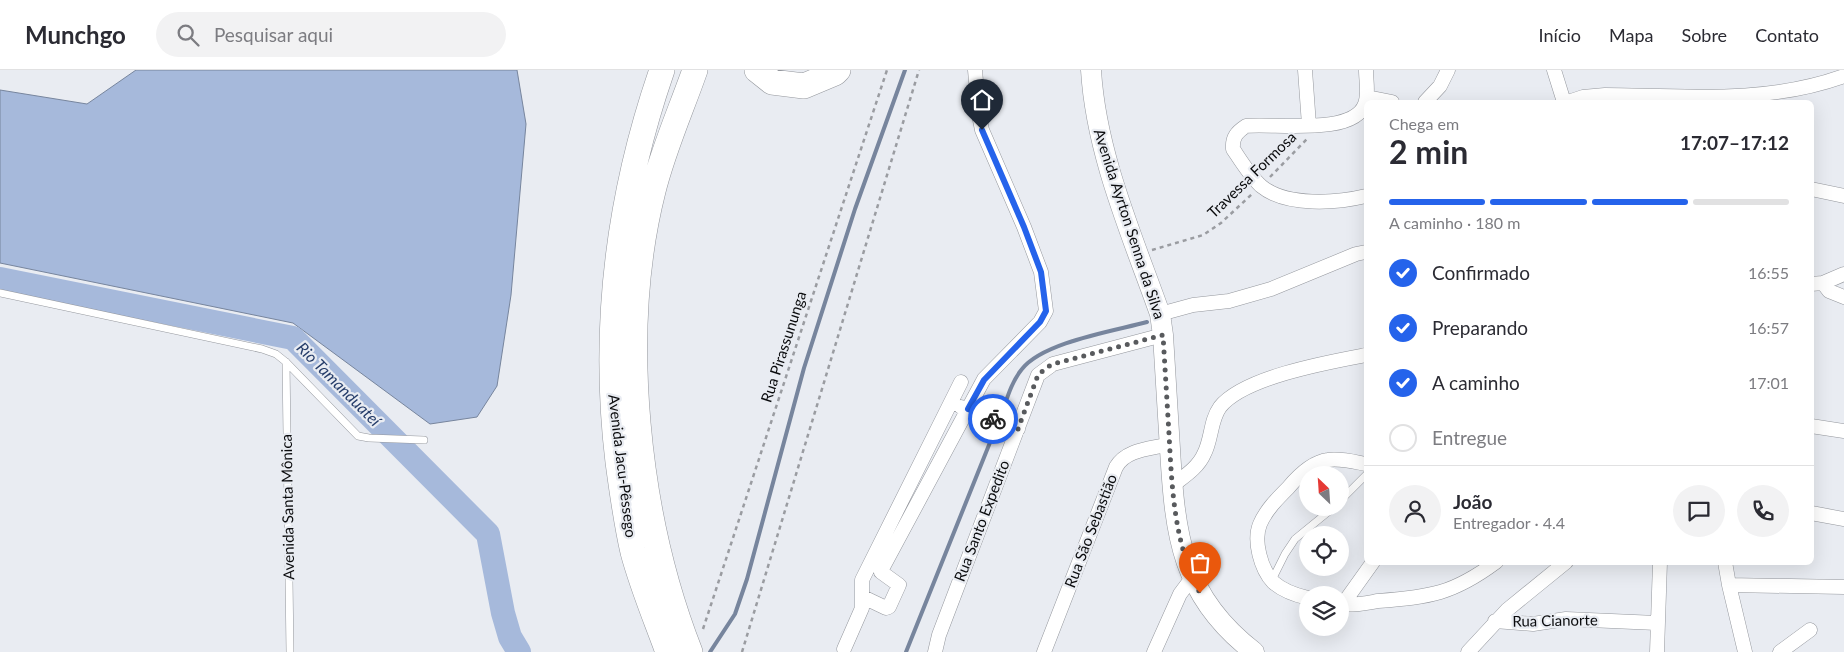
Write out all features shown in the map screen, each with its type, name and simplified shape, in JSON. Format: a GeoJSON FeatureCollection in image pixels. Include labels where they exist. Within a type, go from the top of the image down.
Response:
{"type":"FeatureCollection","features":[{"type":"Feature","properties":{"kind":"highway","name":"Avenida Jacu-Pêssego"},"geometry":{"type":"LineString","coordinates":[[662,70],[642,133],[620,240],[614,291],[611,351],[613,417],[622,494],[633,552],[668,652]]}},
{"type":"Feature","properties":{"kind":"highway","name":"Avenida Jacu-Pêssego"},"geometry":{"type":"LineString","coordinates":[[696,70],[653,190],[643,242],[635,351],[638,417],[646,490],[660,560],[671,600],[696,641]]}},
{"type":"Feature","properties":{"kind":"highway"},"geometry":{"type":"LineString","coordinates":[[757,70],[772,82],[804,86],[838,70]]}},
{"type":"Feature","properties":{"kind":"main road","name":"Avenida Ayrton Senna da Silva"},"geometry":{"type":"LineString","coordinates":[[1091,70],[1095,112],[1104,150],[1160,314],[1163,335],[1173,504],[1180,544],[1192,578],[1209,609],[1235,637],[1254,652]]}},
{"type":"Feature","properties":{"kind":"street"},"geometry":{"type":"LineString","coordinates":[[863,597],[886,608],[889,607],[899,585],[883,575],[881,572],[882,568],[984,380],[1040,322],[1046,311],[1041,272],[1024,227],[982,130],[978,114],[975,70]]}},
{"type":"Feature","properties":{"kind":"street"},"geometry":{"type":"LineString","coordinates":[[1305,70],[1315,125]]}},
{"type":"Feature","properties":{"kind":"street"},"geometry":{"type":"LineString","coordinates":[[1366,70],[1366,100]]}},
{"type":"Feature","properties":{"kind":"street"},"geometry":{"type":"LineString","coordinates":[[1427,100],[1440,86],[1448,70]]}},
{"type":"Feature","properties":{"kind":"street"},"geometry":{"type":"LineString","coordinates":[[1554,70],[1563,100]]}},
{"type":"Feature","properties":{"kind":"street"},"geometry":{"type":"LineString","coordinates":[[1574,100],[1583,97],[1605,95],[1750,96],[1820,84],[1844,76]]}},
{"type":"Feature","properties":{"kind":"street"},"geometry":{"type":"LineString","coordinates":[[1367,96],[1384,100]]}},
{"type":"Feature","properties":{"kind":"street"},"geometry":{"type":"LineString","coordinates":[[1364,108],[1359,115],[1350,120],[1315,125],[1246,126],[1238,130],[1232,143],[1233,149],[1261,186],[1286,198],[1329,201],[1364,196]]}},
{"type":"Feature","properties":{"kind":"street"},"geometry":{"type":"LineString","coordinates":[[1814,190],[1844,196]]}},
{"type":"Feature","properties":{"kind":"street"},"geometry":{"type":"LineString","coordinates":[[1160,314],[1193,305],[1229,301],[1271,289],[1364,252]]}},
{"type":"Feature","properties":{"kind":"street"},"geometry":{"type":"LineString","coordinates":[[1817,284],[1844,274]]}},
{"type":"Feature","properties":{"kind":"street"},"geometry":{"type":"LineString","coordinates":[[1817,284],[1844,297]]}},
{"type":"Feature","properties":{"kind":"street","name":"Rua Santo Expedito"},"geometry":{"type":"LineString","coordinates":[[935,652],[939,634],[1038,375],[1053,364],[1163,335]]}},
{"type":"Feature","properties":{"kind":"street"},"geometry":{"type":"LineString","coordinates":[[1172,486],[1200,461],[1205,452],[1214,420],[1220,408],[1230,398],[1251,385],[1272,378],[1364,355]]}},
{"type":"Feature","properties":{"kind":"street"},"geometry":{"type":"LineString","coordinates":[[844,649],[858,620],[863,597],[862,580],[960,382]]}},
{"type":"Feature","properties":{"kind":"street"},"geometry":{"type":"LineString","coordinates":[[951,403],[1018,429]]}},
{"type":"Feature","properties":{"kind":"street"},"geometry":{"type":"LineString","coordinates":[[1814,426],[1844,431]]}},
{"type":"Feature","properties":{"kind":"street","name":"Rua São Sebastião"},"geometry":{"type":"LineString","coordinates":[[1044,652],[1121,458],[1170,444]]}},
{"type":"Feature","properties":{"kind":"street"},"geometry":{"type":"LineString","coordinates":[[1299,596],[1272,581],[1260,557],[1258,538],[1260,526],[1270,507],[1300,475],[1312,466],[1328,460],[1364,464]]}},
{"type":"Feature","properties":{"kind":"street"},"geometry":{"type":"LineString","coordinates":[[1814,514],[1844,519]]}},
{"type":"Feature","properties":{"kind":"street"},"geometry":{"type":"LineString","coordinates":[[1349,595],[1371,565]]}},
{"type":"Feature","properties":{"kind":"street"},"geometry":{"type":"LineString","coordinates":[[1349,603],[1409,599],[1452,590],[1473,580],[1492,565]]}},
{"type":"Feature","properties":{"kind":"street"},"geometry":{"type":"LineString","coordinates":[[1495,621],[1562,565]]}},
{"type":"Feature","properties":{"kind":"street"},"geometry":{"type":"LineString","coordinates":[[1657,652],[1660,565]]}},
{"type":"Feature","properties":{"kind":"street"},"geometry":{"type":"LineString","coordinates":[[1726,565],[1745,652]]}},
{"type":"Feature","properties":{"kind":"street"},"geometry":{"type":"LineString","coordinates":[[1154,652],[1180,594],[1192,578]]}},
{"type":"Feature","properties":{"kind":"street"},"geometry":{"type":"LineString","coordinates":[[1729,585],[1844,587]]}},
{"type":"Feature","properties":{"kind":"street","name":"Rua Cianorte"},"geometry":{"type":"LineString","coordinates":[[1468,652],[1495,621],[1534,624],[1566,619],[1657,623]]}},
{"type":"Feature","properties":{"kind":"street"},"geometry":{"type":"LineString","coordinates":[[1780,652],[1810,630]]}},
{"type":"Feature","properties":{"kind":"lane"},"geometry":{"type":"LineString","coordinates":[[0,293],[262,348],[276,354],[286,362],[358,436],[424,440]]}},
{"type":"Feature","properties":{"kind":"lane","name":"Avenida Santa Mônica"},"geometry":{"type":"LineString","coordinates":[[286,362],[290,652]]}},
{"type":"Feature","properties":{"kind":"lane"},"geometry":{"type":"LineString","coordinates":[[1349,492],[1364,477]]}},
{"type":"Feature","properties":{"kind":"lane"},"geometry":{"type":"LineString","coordinates":[[1272,581],[1285,554],[1296,539],[1323,516]]}},
{"type":"Feature","properties":{"kind":"path","name":"Rua Pirassununga"},"geometry":{"type":"LineString","coordinates":[[696,641],[887,70]]}},
{"type":"Feature","properties":{"kind":"path"},"geometry":{"type":"LineString","coordinates":[[742,652],[919,70]]}},
{"type":"Feature","properties":{"kind":"path","name":"Travessa Formosa"},"geometry":{"type":"LineString","coordinates":[[1138,254],[1203,235],[1221,224],[1261,186],[1315,125]]}},
{"type":"Feature","properties":{"kind":"water"},"geometry":{"type":"Polygon","coordinates":[[[136,70],[517,70],[526,124],[511,295],[497,386],[477,417],[430,424],[293,323],[0,263],[0,90],[87,104],[136,70]]]}},
{"type":"Feature","properties":{"kind":"waterway"},"geometry":{"type":"LineString","coordinates":[[710,652],[735,614],[747,579],[804,368],[855,209],[905,70]]}},
{"type":"Feature","properties":{"kind":"waterway","name":"Rio Tamanduateí"},"geometry":{"type":"LineString","coordinates":[[0,279],[293,338],[488,534],[503,613],[510,637],[519,652]]}},
{"type":"Feature","properties":{"kind":"waterway"},"geometry":{"type":"LineString","coordinates":[[1000,418],[1015,380],[1022,369],[1032,360],[1046,352],[1080,339],[1147,322]]}},
{"type":"Feature","properties":{"kind":"waterway"},"geometry":{"type":"LineString","coordinates":[[906,652],[997,425]]}},
{"type":"Feature","properties":{"kind":"way so far"},"geometry":{"type":"LineString","coordinates":[[993,419],[1018,429],[1038,375],[1053,364],[1163,335],[1173,504],[1180,544],[1192,578],[1200,593]]}},
{"type":"Feature","properties":{"kind":"route"},"geometry":{"type":"LineString","coordinates":[[982,130],[1024,227],[1041,272],[1046,311],[1040,322],[984,380],[968,409],[993,419]]}}]}
